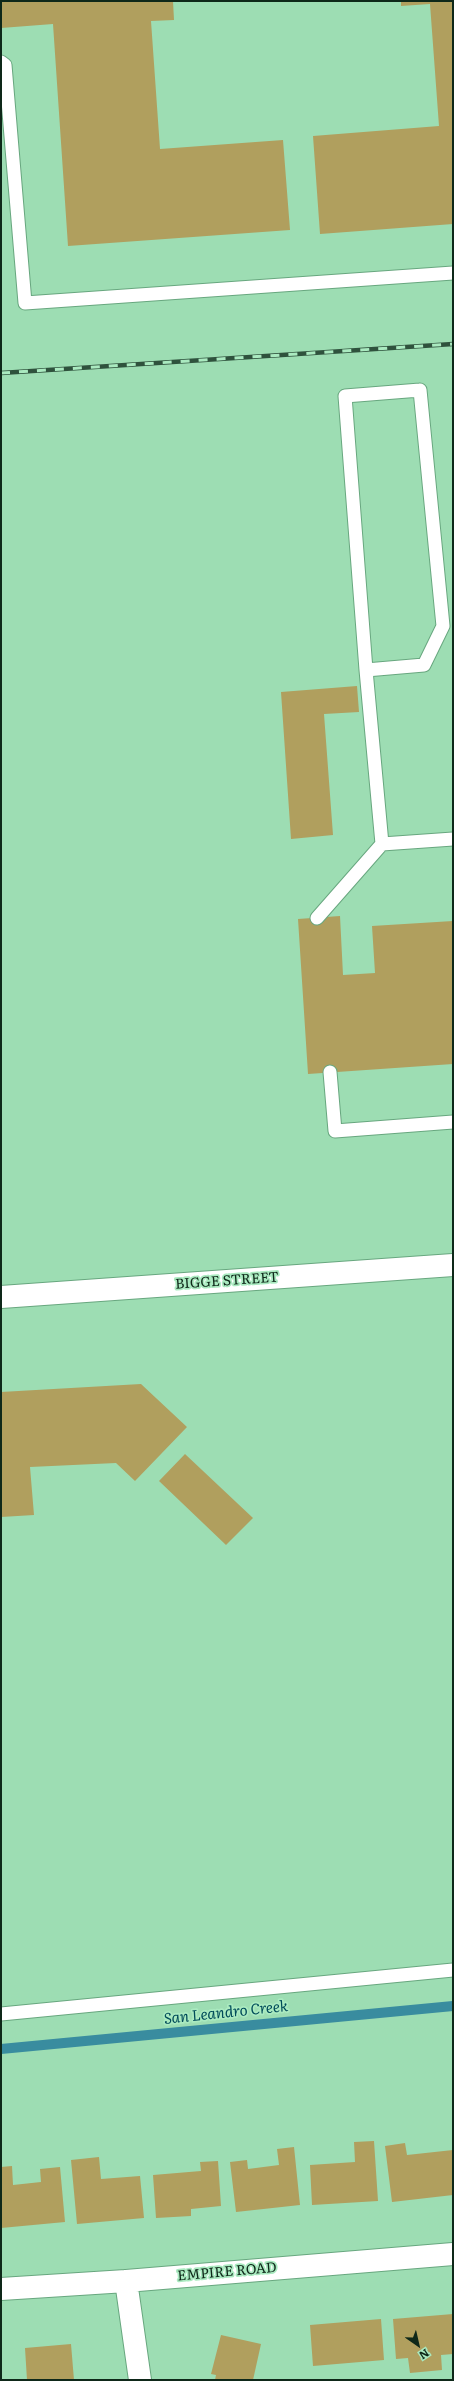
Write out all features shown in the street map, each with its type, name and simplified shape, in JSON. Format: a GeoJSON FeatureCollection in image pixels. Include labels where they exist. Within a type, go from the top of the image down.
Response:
{"type":"FeatureCollection","features":[{"type":"Feature","properties":{"kind":"street","name":"BIGGE STREET"},"geometry":{"type":"LineString","coordinates":[[1,1298],[453,1265]]}},
{"type":"Feature","properties":{"kind":"street","name":"EMPIRE ROAD"},"geometry":{"type":"LineString","coordinates":[[1,2289],[126,2281],[453,2254]]}},
{"type":"Feature","properties":{"kind":"street"},"geometry":{"type":"LineString","coordinates":[[126,2281],[140,2380]]}},
{"type":"Feature","properties":{"kind":"lane"},"geometry":{"type":"LineString","coordinates":[[1,62],[5,65],[25,303],[453,273]]}},
{"type":"Feature","properties":{"kind":"lane"},"geometry":{"type":"LineString","coordinates":[[366,670],[424,664],[448,625],[420,390],[345,396],[366,670],[382,844]]}},
{"type":"Feature","properties":{"kind":"lane"},"geometry":{"type":"LineString","coordinates":[[317,918],[382,844],[453,839]]}},
{"type":"Feature","properties":{"kind":"lane"},"geometry":{"type":"LineString","coordinates":[[330,1072],[335,1131],[453,1122]]}},
{"type":"Feature","properties":{"kind":"lane"},"geometry":{"type":"LineString","coordinates":[[1,2014],[453,1970]]}},
{"type":"Feature","properties":{"kind":"building"},"geometry":{"type":"Polygon","coordinates":[[[1,1],[173,1],[174,20],[151,21],[160,149],[283,140],[290,230],[68,246],[53,24],[1,28],[1,1]]]}},
{"type":"Feature","properties":{"kind":"building"},"geometry":{"type":"Polygon","coordinates":[[[401,1],[453,1],[453,224],[320,234],[313,136],[439,126],[430,4],[401,6],[401,1]]]}},
{"type":"Feature","properties":{"kind":"building"},"geometry":{"type":"Polygon","coordinates":[[[357,686],[359,712],[324,714],[333,835],[291,839],[281,692],[357,686]]]}},
{"type":"Feature","properties":{"kind":"building"},"geometry":{"type":"Polygon","coordinates":[[[340,916],[343,975],[375,973],[372,926],[453,921],[453,1064],[308,1074],[298,919],[340,916]]]}},
{"type":"Feature","properties":{"kind":"building"},"geometry":{"type":"Polygon","coordinates":[[[141,1384],[187,1427],[135,1481],[116,1463],[30,1467],[34,1515],[1,1517],[1,1392],[141,1384]]]}},
{"type":"Feature","properties":{"kind":"building"},"geometry":{"type":"Polygon","coordinates":[[[185,1454],[253,1518],[226,1545],[159,1481],[185,1454]]]}},
{"type":"Feature","properties":{"kind":"building"},"geometry":{"type":"Polygon","coordinates":[[[374,2141],[378,2201],[312,2205],[310,2165],[355,2162],[354,2142],[374,2141]]]}},
{"type":"Feature","properties":{"kind":"building"},"geometry":{"type":"Polygon","coordinates":[[[405,2143],[407,2155],[453,2150],[453,2195],[392,2202],[385,2146],[405,2143]]]}},
{"type":"Feature","properties":{"kind":"building"},"geometry":{"type":"Polygon","coordinates":[[[294,2147],[300,2205],[236,2212],[230,2162],[247,2160],[248,2169],[279,2165],[277,2149],[294,2147]]]}},
{"type":"Feature","properties":{"kind":"building"},"geometry":{"type":"Polygon","coordinates":[[[99,2157],[101,2179],[140,2176],[144,2218],[77,2224],[71,2160],[99,2157]]]}},
{"type":"Feature","properties":{"kind":"building"},"geometry":{"type":"Polygon","coordinates":[[[218,2161],[221,2206],[191,2209],[191,2216],[156,2218],[153,2175],[201,2171],[200,2162],[218,2161]]]}},
{"type":"Feature","properties":{"kind":"building"},"geometry":{"type":"Polygon","coordinates":[[[12,2166],[13,2185],[41,2182],[40,2169],[60,2167],[65,2222],[1,2228],[1,2167],[12,2166]]]}},
{"type":"Feature","properties":{"kind":"building"},"geometry":{"type":"Polygon","coordinates":[[[453,2314],[453,2354],[441,2355],[442,2370],[410,2373],[408,2358],[396,2359],[393,2319],[453,2314]]]}},
{"type":"Feature","properties":{"kind":"building"},"geometry":{"type":"Polygon","coordinates":[[[381,2319],[384,2360],[313,2366],[310,2325],[381,2319]]]}},
{"type":"Feature","properties":{"kind":"building"},"geometry":{"type":"Polygon","coordinates":[[[221,2335],[261,2344],[253,2380],[215,2380],[216,2375],[211,2374],[221,2335]]]}},
{"type":"Feature","properties":{"kind":"building"},"geometry":{"type":"Polygon","coordinates":[[[71,2344],[74,2380],[27,2380],[25,2348],[71,2344]]]}},
{"type":"Feature","properties":{"kind":"waterway","name":"San Leandro Creek"},"geometry":{"type":"LineString","coordinates":[[1,2049],[453,2006]]}},
{"type":"Feature","properties":{"kind":"railway"},"geometry":{"type":"LineString","coordinates":[[1,373],[453,344]]}}]}
